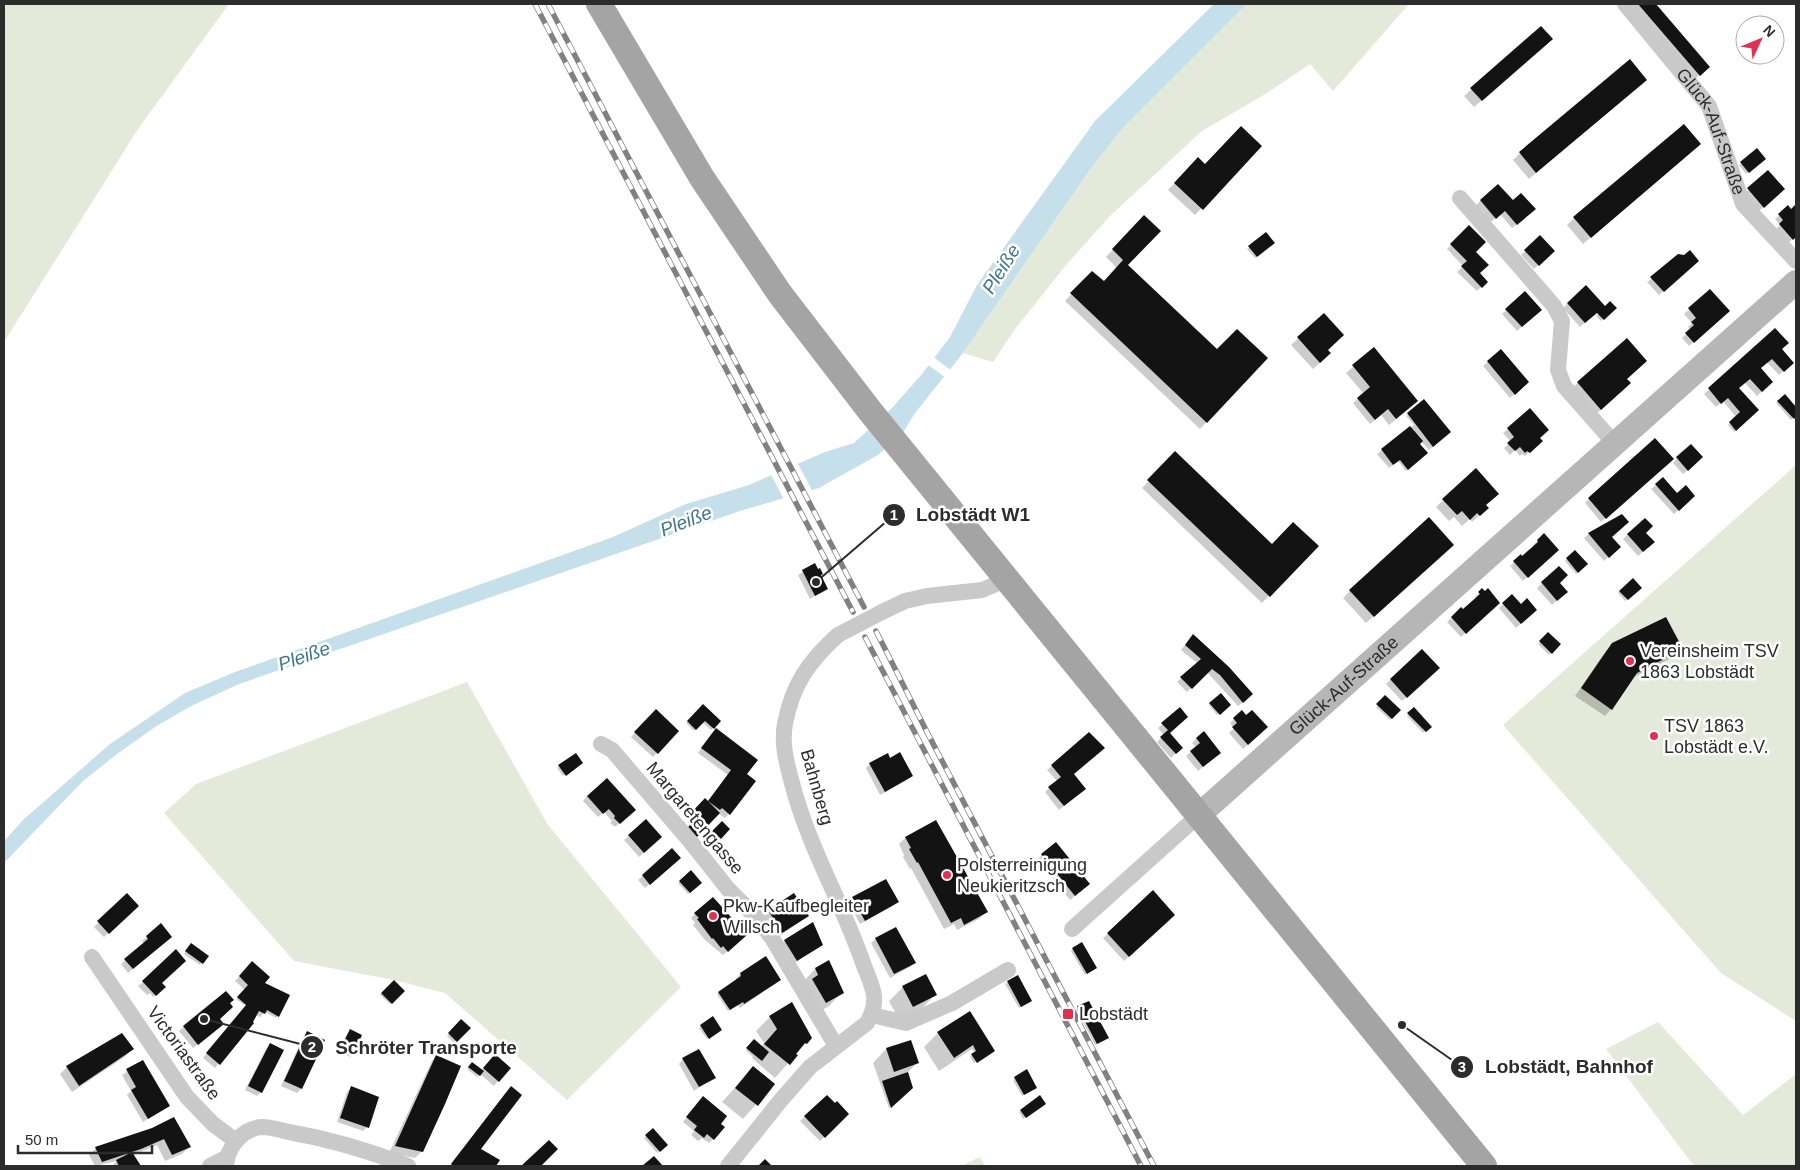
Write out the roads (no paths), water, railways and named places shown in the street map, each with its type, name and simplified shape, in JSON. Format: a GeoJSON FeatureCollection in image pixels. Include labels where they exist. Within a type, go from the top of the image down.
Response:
{"type":"FeatureCollection","features":[{"type":"Feature","properties":{"kind":"main road"},"geometry":{"type":"LineString","coordinates":[[599,4],[702,178],[780,294],[902,451],[1484,1166]]}},
{"type":"Feature","properties":{"kind":"main road","name":"Glück-Auf-Straße"},"geometry":{"type":"LineString","coordinates":[[1199,815],[1796,282]]}},
{"type":"Feature","properties":{"kind":"street","name":"Glück-Auf-Straße"},"geometry":{"type":"LineString","coordinates":[[1624,4],[1710,106],[1743,204],[1796,261]]}},
{"type":"Feature","properties":{"kind":"street"},"geometry":{"type":"LineString","coordinates":[[1460,198],[1554,306],[1562,321],[1558,370],[1564,386],[1615,444]]}},
{"type":"Feature","properties":{"kind":"street","name":"Bahnberg"},"geometry":{"type":"LineString","coordinates":[[872,1015],[876,1001],[871,985],[860,954],[812,843],[795,796],[784,756],[785,725],[794,693],[804,672],[818,653],[838,635],[906,602],[927,596],[982,590],[1008,579]]}},
{"type":"Feature","properties":{"kind":"street","name":"Margaretengasse"},"geometry":{"type":"LineString","coordinates":[[601,744],[612,750],[690,841],[728,889],[772,938],[836,1046]]}},
{"type":"Feature","properties":{"kind":"street","name":"Glück-Auf-Straße"},"geometry":{"type":"LineString","coordinates":[[1072,930],[1199,815]]}},
{"type":"Feature","properties":{"kind":"street","name":"Victoriastraße"},"geometry":{"type":"LineString","coordinates":[[92,957],[187,1097],[212,1124],[236,1141]]}},
{"type":"Feature","properties":{"kind":"street"},"geometry":{"type":"LineString","coordinates":[[728,1166],[810,1067],[866,1023],[872,1015],[906,1023],[952,1003],[1008,970]]}},
{"type":"Feature","properties":{"kind":"street"},"geometry":{"type":"LineString","coordinates":[[210,1166],[226,1162],[230,1150],[245,1132],[262,1127],[302,1134],[373,1153],[408,1166]]}},
{"type":"Feature","properties":{"kind":"water","name":"Pleiße"},"geometry":{"type":"Polygon","coordinates":[[[1214,4],[1247,4],[1122,129],[1089,171],[963,353],[915,413],[904,431],[878,455],[819,488],[743,510],[239,684],[191,706],[155,727],[83,781],[4,863],[4,841],[23,820],[110,744],[185,693],[235,672],[613,537],[686,504],[749,485],[825,452],[854,443],[892,408],[922,374],[950,337],[977,285],[1095,121],[1214,4]]]}},
{"type":"Feature","properties":{"kind":"railway"},"geometry":{"type":"LineString","coordinates":[[535,4],[853,612]]}},
{"type":"Feature","properties":{"kind":"railway"},"geometry":{"type":"LineString","coordinates":[[548,4],[864,607]]}},
{"type":"Feature","properties":{"kind":"railway"},"geometry":{"type":"LineString","coordinates":[[876,631],[1154,1166]]}},
{"type":"Feature","properties":{"kind":"railway"},"geometry":{"type":"LineString","coordinates":[[865,637],[1141,1166]]}},
{"type":"Feature","properties":{"kind":"place","name":"Lobstädt W1"},"geometry":{"type":"Point","coordinates":[816,582]}},
{"type":"Feature","properties":{"kind":"place","name":"Vereinsheim TSV 1863 Lobstädt"},"geometry":{"type":"Point","coordinates":[1630,661]}},
{"type":"Feature","properties":{"kind":"place","name":"TSV 1863 Lobstädt e.V."},"geometry":{"type":"Point","coordinates":[1654,736]}},
{"type":"Feature","properties":{"kind":"place","name":"Polsterreinigung Neukieritzsch"},"geometry":{"type":"Point","coordinates":[947,875]}},
{"type":"Feature","properties":{"kind":"place","name":"Pkw-Kaufbegleiter Willsch"},"geometry":{"type":"Point","coordinates":[713,916]}},
{"type":"Feature","properties":{"kind":"place","name":"Lobstädt"},"geometry":{"type":"Point","coordinates":[1068,1014]}},
{"type":"Feature","properties":{"kind":"place","name":"Schröter Transporte"},"geometry":{"type":"Point","coordinates":[204,1019]}},
{"type":"Feature","properties":{"kind":"place","name":"Lobstädt, Bahnhof"},"geometry":{"type":"Point","coordinates":[1402,1025]}}]}
